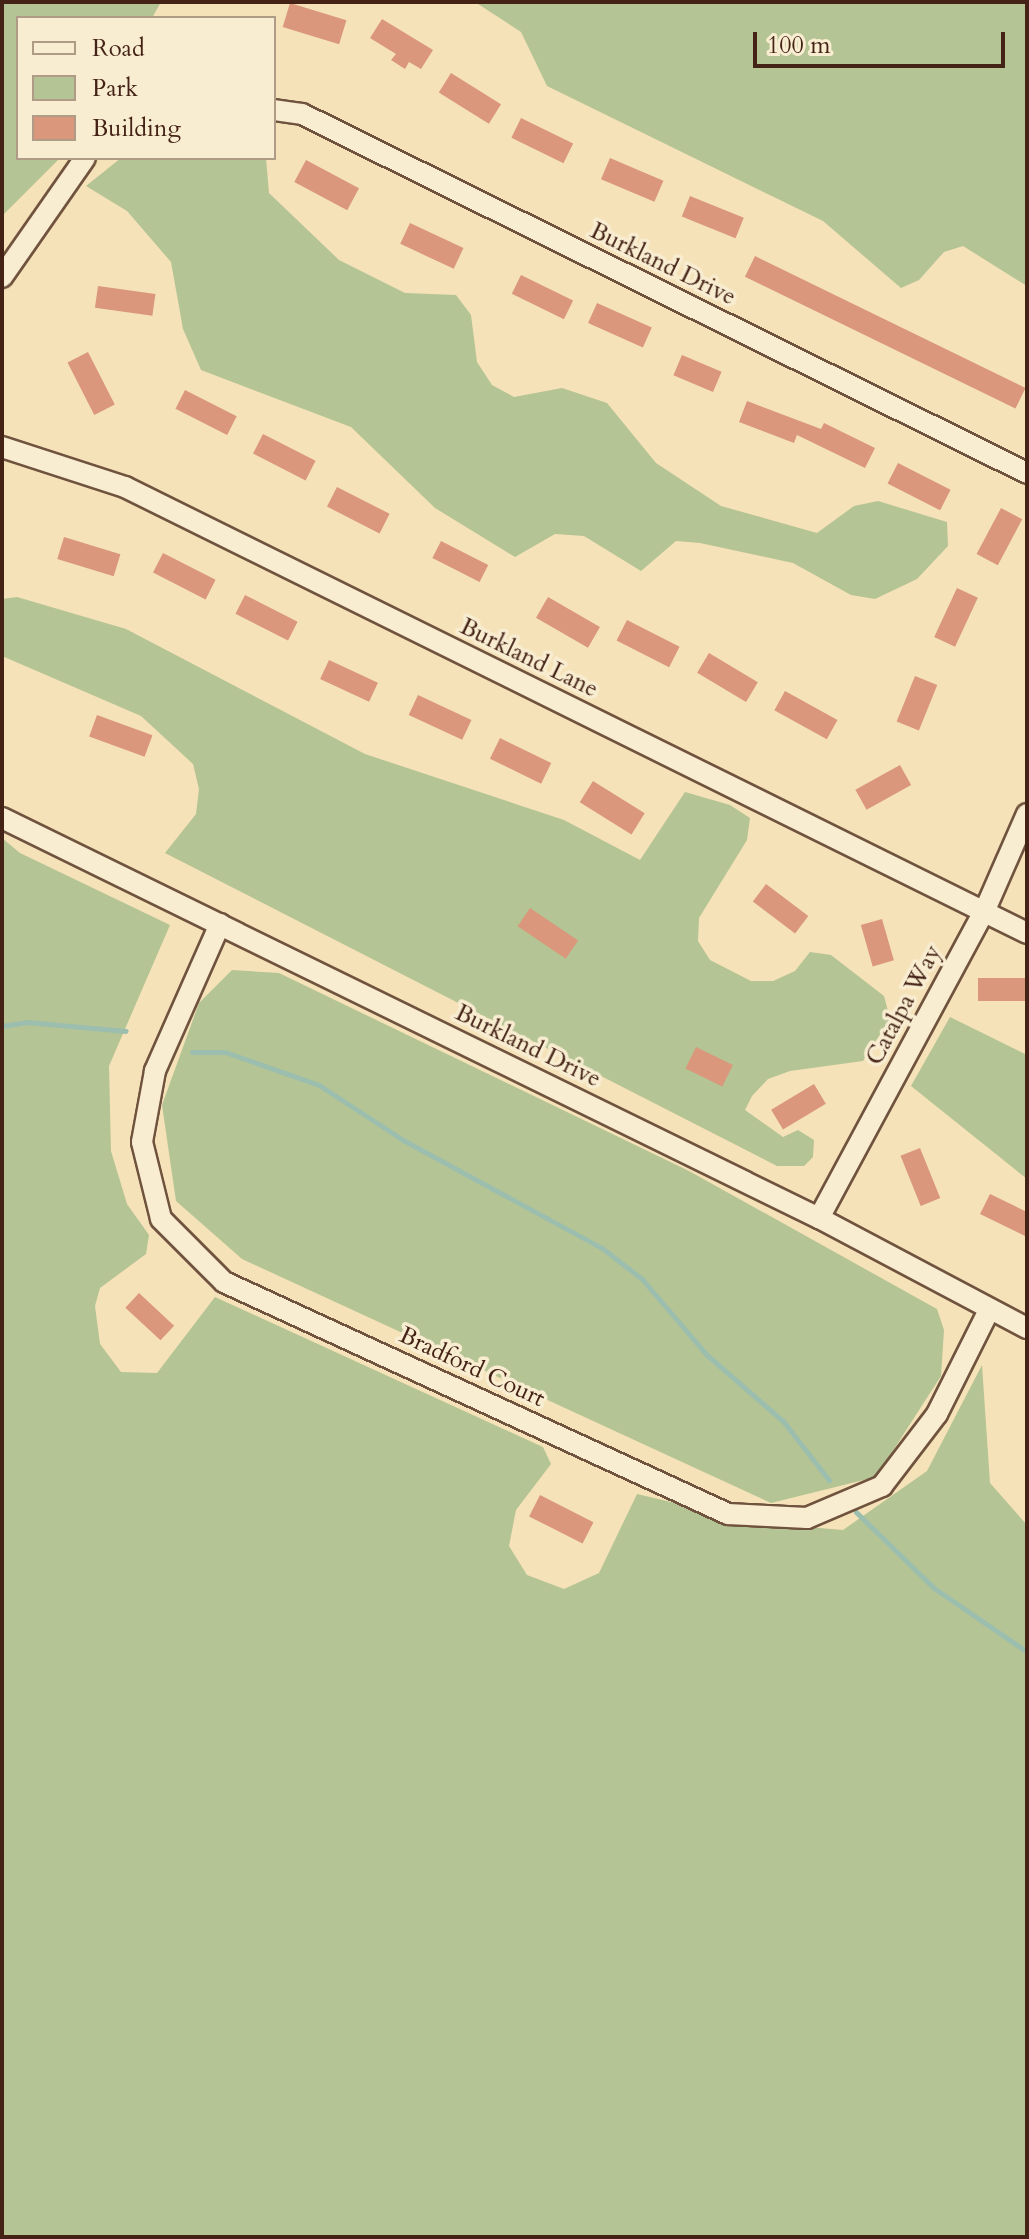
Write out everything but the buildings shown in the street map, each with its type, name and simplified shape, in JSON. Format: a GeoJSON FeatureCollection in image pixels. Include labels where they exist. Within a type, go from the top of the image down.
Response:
{"type":"FeatureCollection","features":[{"type":"Feature","properties":{"kind":"street","name":"Burkland Drive"},"geometry":{"type":"LineString","coordinates":[[276,110],[302,114],[1027,473]]}},
{"type":"Feature","properties":{"kind":"street"},"geometry":{"type":"LineString","coordinates":[[2,277],[84,160]]}},
{"type":"Feature","properties":{"kind":"street","name":"Burkland Lane"},"geometry":{"type":"LineString","coordinates":[[2,447],[125,487],[1027,933]]}},
{"type":"Feature","properties":{"kind":"street","name":"Catalpa Way"},"geometry":{"type":"LineString","coordinates":[[819,1218],[984,912],[1027,814]]}},
{"type":"Feature","properties":{"kind":"street","name":"Burkland Drive"},"geometry":{"type":"LineString","coordinates":[[2,818],[819,1218],[1027,1328]]}},
{"type":"Feature","properties":{"kind":"street","name":"Bradford Court"},"geometry":{"type":"LineString","coordinates":[[220,924],[155,1071],[142,1142],[161,1219],[224,1282],[728,1514],[807,1518],[882,1486],[937,1414],[989,1310]]}},
{"type":"Feature","properties":{"kind":"green space"},"geometry":{"type":"Polygon","coordinates":[[[2,2],[161,2],[153,16],[16,16],[16,160],[58,160],[2,216],[2,2]]]}},
{"type":"Feature","properties":{"kind":"green space"},"geometry":{"type":"Polygon","coordinates":[[[475,2],[1027,2],[1027,286],[963,246],[944,252],[919,280],[901,288],[823,221],[547,86],[521,32],[475,2]]]}},
{"type":"Feature","properties":{"kind":"green space"},"geometry":{"type":"Polygon","coordinates":[[[118,160],[266,160],[269,193],[339,260],[405,293],[456,295],[471,315],[477,362],[492,385],[514,397],[562,388],[607,403],[656,463],[721,506],[817,533],[854,506],[878,501],[947,522],[948,546],[917,579],[875,599],[851,595],[793,563],[700,543],[676,541],[641,571],[584,536],[555,534],[515,557],[435,508],[351,427],[201,370],[183,329],[171,262],[127,211],[86,186],[118,160]]]}},
{"type":"Feature","properties":{"kind":"green space"},"geometry":{"type":"Polygon","coordinates":[[[17,597],[126,629],[365,754],[564,820],[640,860],[685,792],[730,805],[750,818],[747,840],[699,918],[698,941],[710,960],[751,981],[773,981],[795,971],[810,952],[831,955],[884,996],[890,1019],[863,1061],[790,1071],[768,1079],[752,1096],[745,1110],[783,1137],[798,1130],[814,1140],[813,1157],[804,1166],[777,1166],[165,853],[196,814],[199,789],[193,764],[141,716],[2,656],[2,599],[17,597]]]}},
{"type":"Feature","properties":{"kind":"green space"},"geometry":{"type":"Polygon","coordinates":[[[2,838],[20,853],[170,925],[109,1066],[111,1151],[127,1204],[149,1235],[146,1254],[100,1288],[95,1306],[100,1344],[121,1372],[157,1373],[215,1297],[543,1447],[551,1464],[516,1510],[509,1546],[527,1575],[564,1589],[599,1573],[637,1494],[760,1523],[843,1530],[927,1471],[982,1365],[990,1483],[1027,1525],[1027,2237],[2,2237],[2,838]]]}},
{"type":"Feature","properties":{"kind":"green space"},"geometry":{"type":"Polygon","coordinates":[[[232,970],[279,973],[689,1171],[937,1309],[944,1330],[941,1376],[876,1477],[771,1503],[242,1259],[176,1201],[162,1105],[199,1003],[232,970]]]}},
{"type":"Feature","properties":{"kind":"green space"},"geometry":{"type":"Polygon","coordinates":[[[950,1017],[1027,1055],[1027,1179],[911,1086],[950,1017]]]}},
{"type":"Feature","properties":{"kind":"waterway"},"geometry":{"type":"LineString","coordinates":[[2,1026],[26,1022],[126,1031]]}},
{"type":"Feature","properties":{"kind":"waterway"},"geometry":{"type":"LineString","coordinates":[[192,1052],[225,1052],[319,1085],[403,1140],[602,1248],[642,1279],[707,1355],[783,1421],[829,1480]]}},
{"type":"Feature","properties":{"kind":"waterway"},"geometry":{"type":"LineString","coordinates":[[856,1512],[934,1588],[1027,1652]]}}]}
